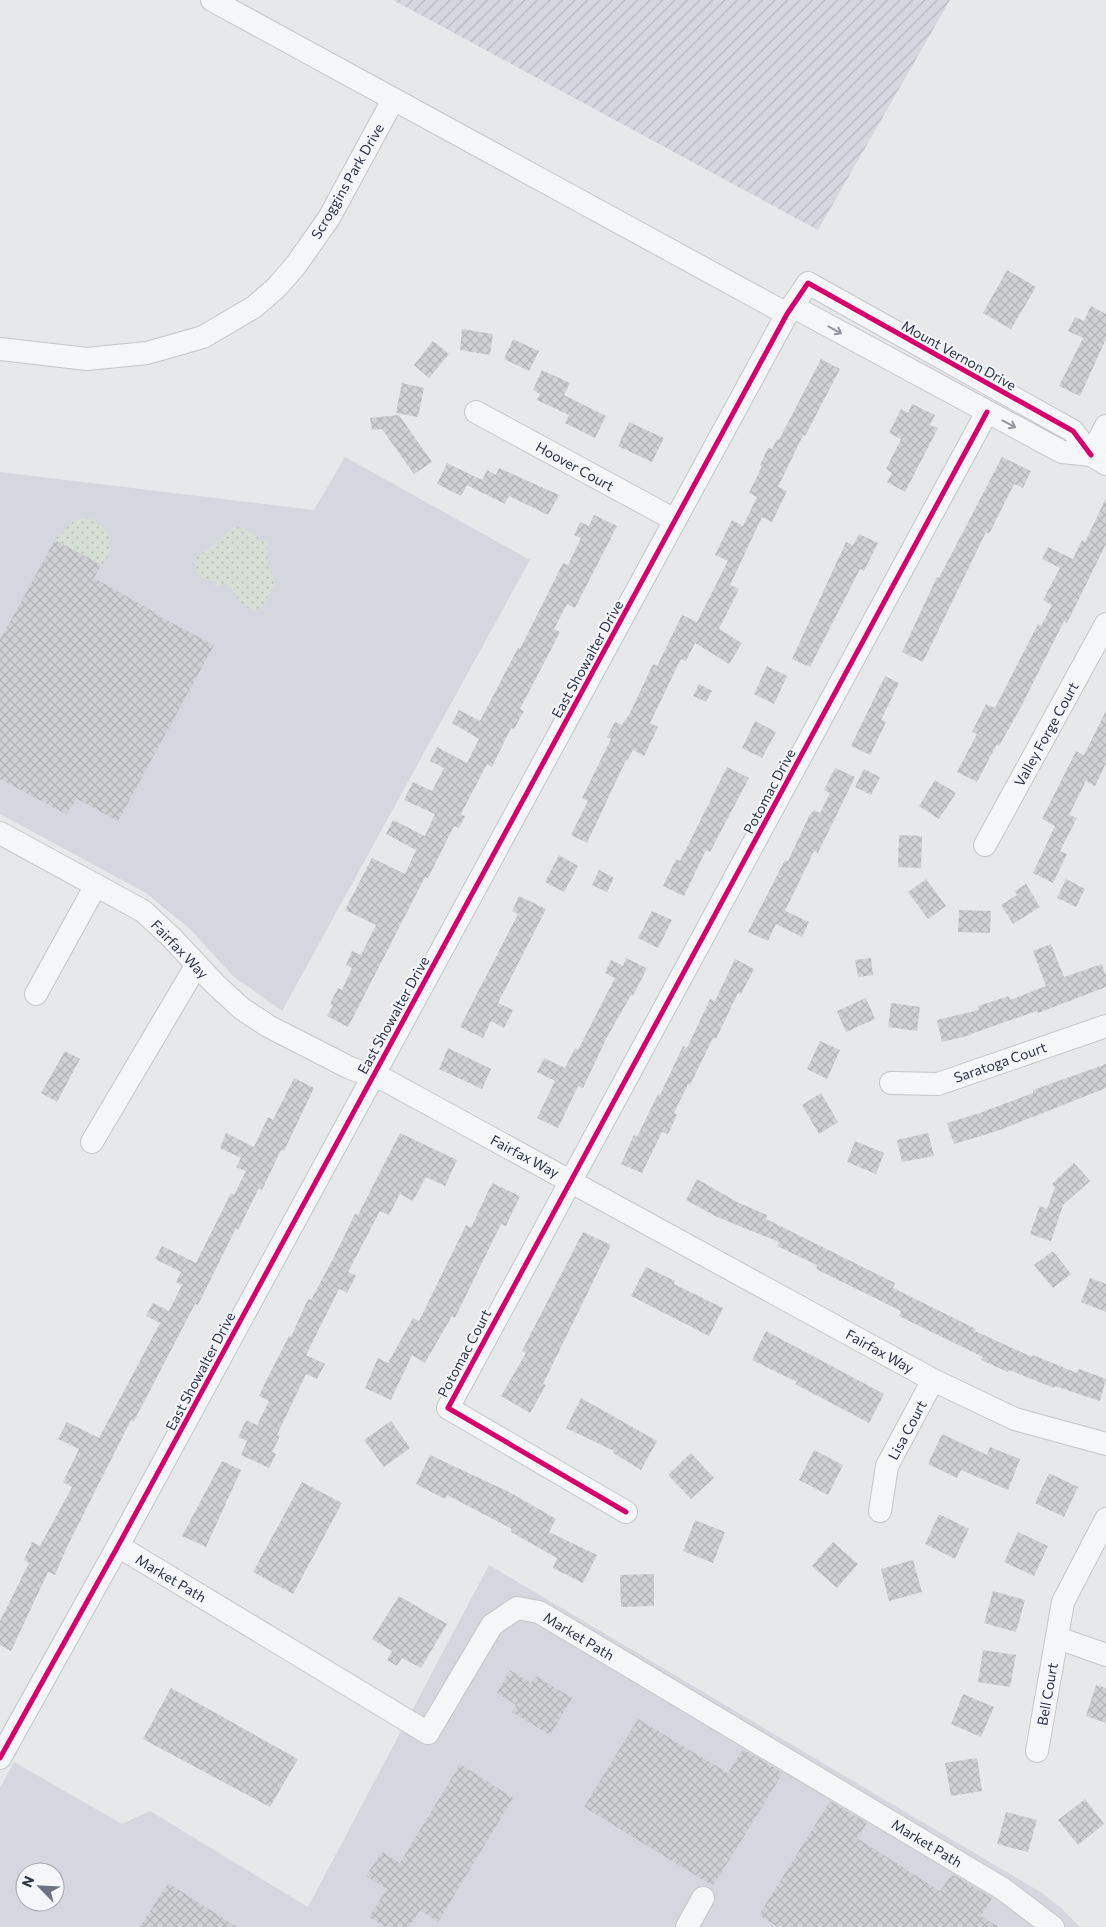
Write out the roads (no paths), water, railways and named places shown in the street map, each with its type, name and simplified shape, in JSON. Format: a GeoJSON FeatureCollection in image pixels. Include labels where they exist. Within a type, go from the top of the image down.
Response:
{"type":"FeatureCollection","features":[{"type":"Feature","properties":{"kind":"street"},"geometry":{"type":"LineString","coordinates":[[212,0],[393,100],[1062,452],[1098,460],[1106,426]]}},
{"type":"Feature","properties":{"kind":"street","name":"Scroggins Park Drive"},"geometry":{"type":"LineString","coordinates":[[0,349],[87,359],[120,357],[147,353],[203,337],[237,317],[277,287],[296,265],[329,218],[393,100]]}},
{"type":"Feature","properties":{"kind":"street","name":"East Showalter Drive"},"geometry":{"type":"LineString","coordinates":[[0,1758],[118,1546],[790,310],[808,283]]}},
{"type":"Feature","properties":{"kind":"street","name":"Mount Vernon Drive"},"geometry":{"type":"LineString","coordinates":[[808,283],[1073,430],[1098,460]]}},
{"type":"Feature","properties":{"kind":"street","name":"Hoover Court"},"geometry":{"type":"LineString","coordinates":[[476,412],[675,520]]}},
{"type":"Feature","properties":{"kind":"street","name":"Potomac Drive"},"geometry":{"type":"LineString","coordinates":[[570,1180],[987,412]]}},
{"type":"Feature","properties":{"kind":"street","name":"Valley Forge Court"},"geometry":{"type":"LineString","coordinates":[[985,845],[1106,624]]}},
{"type":"Feature","properties":{"kind":"street","name":"Fairfax Way"},"geometry":{"type":"LineString","coordinates":[[2,839],[96,885],[143,911],[171,937],[196,966],[241,1008],[268,1026],[350,1068],[387,1081],[933,1380],[1015,1418],[1106,1444]]}},
{"type":"Feature","properties":{"kind":"street"},"geometry":{"type":"LineString","coordinates":[[36,994],[96,885]]}},
{"type":"Feature","properties":{"kind":"street"},"geometry":{"type":"LineString","coordinates":[[92,1142],[196,966]]}},
{"type":"Feature","properties":{"kind":"street","name":"Saratoga Court"},"geometry":{"type":"LineString","coordinates":[[891,1083],[938,1084],[1106,1026]]}},
{"type":"Feature","properties":{"kind":"street","name":"Potomac Court"},"geometry":{"type":"LineString","coordinates":[[570,1180],[448,1408],[626,1512]]}},
{"type":"Feature","properties":{"kind":"street","name":"Lisa Court"},"geometry":{"type":"LineString","coordinates":[[880,1511],[887,1466],[933,1380]]}},
{"type":"Feature","properties":{"kind":"street","name":"Bell Court"},"geometry":{"type":"LineString","coordinates":[[1037,1751],[1063,1602],[1106,1518]]}},
{"type":"Feature","properties":{"kind":"street","name":"Market Path"},"geometry":{"type":"LineString","coordinates":[[118,1546],[428,1733],[492,1625],[517,1608],[539,1612],[1003,1889],[1053,1927]]}},
{"type":"Feature","properties":{"kind":"street"},"geometry":{"type":"LineString","coordinates":[[1058,1638],[1106,1655]]}},
{"type":"Feature","properties":{"kind":"street"},"geometry":{"type":"LineString","coordinates":[[687,1927],[703,1898]]}}]}
